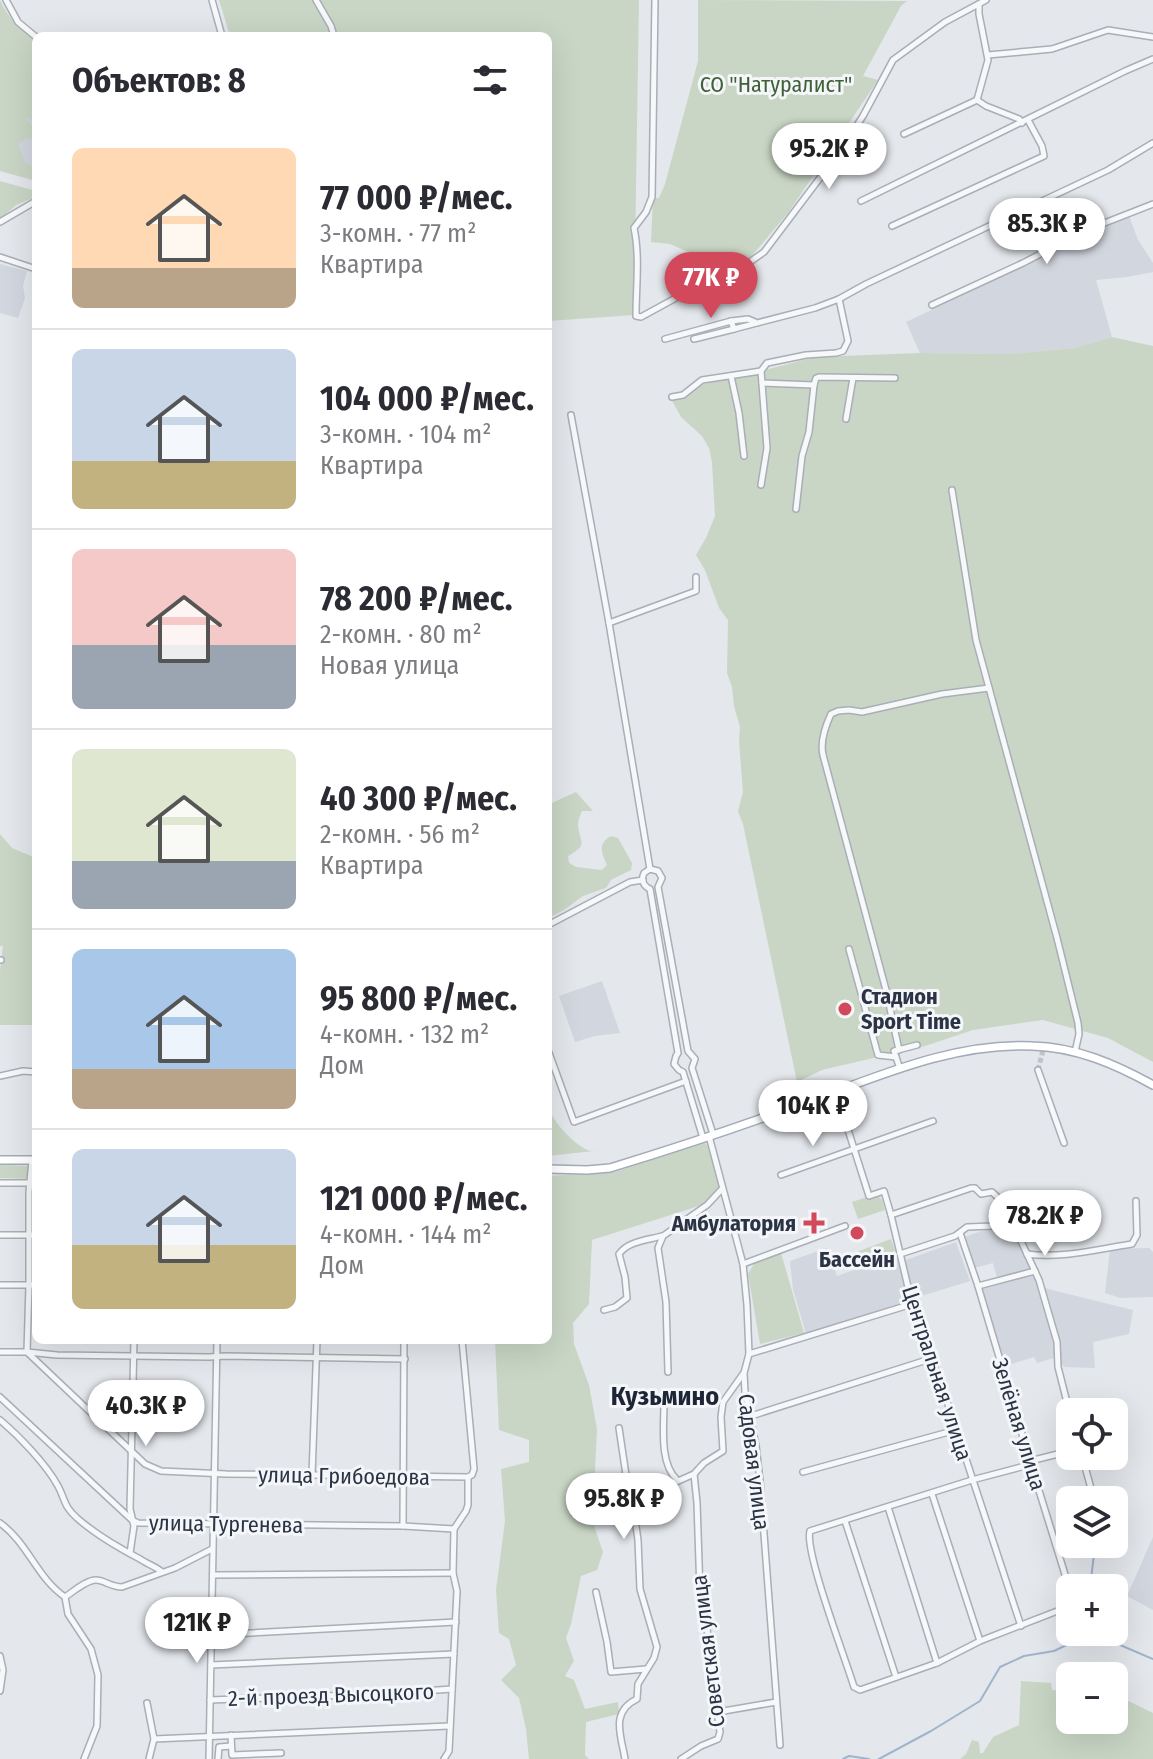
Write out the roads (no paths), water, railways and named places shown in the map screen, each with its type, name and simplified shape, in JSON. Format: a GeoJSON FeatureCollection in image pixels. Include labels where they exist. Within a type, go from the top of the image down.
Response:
{"type":"FeatureCollection","features":[{"type":"Feature","properties":{"kind":"main road"},"geometry":{"type":"LineString","coordinates":[[552,1169],[610,1168],[964,1050],[1035,1046],[1075,1052],[1106,1062],[1153,1085]]}},
{"type":"Feature","properties":{"kind":"main road"},"geometry":{"type":"LineString","coordinates":[[0,1160],[32,1160]]}},
{"type":"Feature","properties":{"kind":"street"},"geometry":{"type":"LineString","coordinates":[[6,0],[18,22],[32,34]]}},
{"type":"Feature","properties":{"kind":"street"},"geometry":{"type":"LineString","coordinates":[[212,0],[221,32]]}},
{"type":"Feature","properties":{"kind":"street"},"geometry":{"type":"LineString","coordinates":[[316,0],[333,32]]}},
{"type":"Feature","properties":{"kind":"street"},"geometry":{"type":"LineString","coordinates":[[655,0],[652,197],[634,228],[638,269],[636,316],[644,316],[696,287],[747,264],[764,252],[841,150],[893,60],[933,30],[982,1]]}},
{"type":"Feature","properties":{"kind":"street"},"geometry":{"type":"LineString","coordinates":[[904,134],[977,100],[988,55],[979,14],[982,1]]}},
{"type":"Feature","properties":{"kind":"street"},"geometry":{"type":"LineString","coordinates":[[988,55],[1052,49],[1108,30],[1153,37]]}},
{"type":"Feature","properties":{"kind":"street"},"geometry":{"type":"LineString","coordinates":[[861,201],[1153,59]]}},
{"type":"Feature","properties":{"kind":"street"},"geometry":{"type":"LineString","coordinates":[[892,226],[1044,156],[1042,146],[1025,121],[977,100]]}},
{"type":"Feature","properties":{"kind":"street"},"geometry":{"type":"LineString","coordinates":[[694,339],[839,299],[1108,170],[1153,143]]}},
{"type":"Feature","properties":{"kind":"street"},"geometry":{"type":"LineString","coordinates":[[0,222],[32,203]]}},
{"type":"Feature","properties":{"kind":"street"},"geometry":{"type":"LineString","coordinates":[[932,305],[1084,231],[1153,204]]}},
{"type":"Feature","properties":{"kind":"street"},"geometry":{"type":"LineString","coordinates":[[0,257],[32,268]]}},
{"type":"Feature","properties":{"kind":"street"},"geometry":{"type":"LineString","coordinates":[[761,485],[767,448],[761,371],[767,363],[843,351],[848,341],[839,299]]}},
{"type":"Feature","properties":{"kind":"street"},"geometry":{"type":"LineString","coordinates":[[665,339],[731,321],[748,319],[755,322]]}},
{"type":"Feature","properties":{"kind":"street"},"geometry":{"type":"LineString","coordinates":[[731,321],[734,329]]}},
{"type":"Feature","properties":{"kind":"street"},"geometry":{"type":"LineString","coordinates":[[672,397],[683,395],[702,380],[761,371]]}},
{"type":"Feature","properties":{"kind":"street"},"geometry":{"type":"LineString","coordinates":[[731,376],[744,456]]}},
{"type":"Feature","properties":{"kind":"street"},"geometry":{"type":"LineString","coordinates":[[796,509],[816,378],[895,378]]}},
{"type":"Feature","properties":{"kind":"street"},"geometry":{"type":"LineString","coordinates":[[846,419],[853,378]]}},
{"type":"Feature","properties":{"kind":"street"},"geometry":{"type":"LineString","coordinates":[[762,383],[814,385]]}},
{"type":"Feature","properties":{"kind":"street"},"geometry":{"type":"LineString","coordinates":[[571,415],[650,869]]}},
{"type":"Feature","properties":{"kind":"street"},"geometry":{"type":"LineString","coordinates":[[952,490],[976,640],[1078,1023],[1075,1052]]}},
{"type":"Feature","properties":{"kind":"street"},"geometry":{"type":"LineString","coordinates":[[609,623],[696,591],[696,577]]}},
{"type":"Feature","properties":{"kind":"street"},"geometry":{"type":"LineString","coordinates":[[899,1050],[821,747],[831,714],[838,711],[862,712],[942,694],[989,688]]}},
{"type":"Feature","properties":{"kind":"street"},"geometry":{"type":"LineString","coordinates":[[650,869],[662,875],[662,881],[658,887],[650,889],[643,880],[644,873],[650,869]]}},
{"type":"Feature","properties":{"kind":"street"},"geometry":{"type":"LineString","coordinates":[[552,923],[630,882],[643,880]]}},
{"type":"Feature","properties":{"kind":"street"},"geometry":{"type":"LineString","coordinates":[[658,887],[688,1051],[695,1059],[692,1068],[708,1136]]}},
{"type":"Feature","properties":{"kind":"street"},"geometry":{"type":"LineString","coordinates":[[650,889],[678,1053],[674,1064],[683,1072],[708,1136]]}},
{"type":"Feature","properties":{"kind":"street"},"geometry":{"type":"LineString","coordinates":[[849,949],[878,1055],[896,1057]]}},
{"type":"Feature","properties":{"kind":"street"},"geometry":{"type":"LineString","coordinates":[[900,1069],[894,1051],[917,1045]]}},
{"type":"Feature","properties":{"kind":"street"},"geometry":{"type":"LineString","coordinates":[[678,1053],[688,1051]]}},
{"type":"Feature","properties":{"kind":"street"},"geometry":{"type":"LineString","coordinates":[[552,1063],[574,1122],[686,1081]]}},
{"type":"Feature","properties":{"kind":"street"},"geometry":{"type":"LineString","coordinates":[[683,1072],[692,1068]]}},
{"type":"Feature","properties":{"kind":"street"},"geometry":{"type":"LineString","coordinates":[[1038,1070],[1064,1143]]}},
{"type":"Feature","properties":{"kind":"street"},"geometry":{"type":"LineString","coordinates":[[0,1076],[32,1072]]}},
{"type":"Feature","properties":{"kind":"street"},"geometry":{"type":"LineString","coordinates":[[836,1092],[869,1196],[884,1191],[891,1215],[971,1188],[981,1194],[992,1192],[1006,1205],[1010,1223],[1039,1280],[1058,1349],[1058,1367],[1066,1398]]}},
{"type":"Feature","properties":{"kind":"street"},"geometry":{"type":"LineString","coordinates":[[781,1175],[933,1121]]}},
{"type":"Feature","properties":{"kind":"street","name":"Садовая улица"},"geometry":{"type":"LineString","coordinates":[[708,1136],[743,1264],[749,1354],[744,1373],[745,1392],[760,1481],[780,1745]]}},
{"type":"Feature","properties":{"kind":"street"},"geometry":{"type":"LineString","coordinates":[[0,1183],[32,1183]]}},
{"type":"Feature","properties":{"kind":"street"},"geometry":{"type":"LineString","coordinates":[[32,1187],[29,1192],[32,1224]]}},
{"type":"Feature","properties":{"kind":"street"},"geometry":{"type":"LineString","coordinates":[[604,1310],[615,1307],[627,1298],[619,1254],[622,1249],[663,1236],[707,1205],[722,1189]]}},
{"type":"Feature","properties":{"kind":"street"},"geometry":{"type":"LineString","coordinates":[[1027,1254],[1040,1256],[1132,1244],[1137,1235],[1136,1201]]}},
{"type":"Feature","properties":{"kind":"street","name":"Центральная улица"},"geometry":{"type":"LineString","coordinates":[[891,1215],[912,1304],[1021,1626]]}},
{"type":"Feature","properties":{"kind":"street"},"geometry":{"type":"LineString","coordinates":[[900,1254],[960,1233],[967,1227],[1010,1223]]}},
{"type":"Feature","properties":{"kind":"street"},"geometry":{"type":"LineString","coordinates":[[743,1264],[845,1226]]}},
{"type":"Feature","properties":{"kind":"street","name":"Зелёная улица"},"geometry":{"type":"LineString","coordinates":[[960,1233],[1068,1582],[1068,1592],[1060,1610],[1021,1626]]}},
{"type":"Feature","properties":{"kind":"street"},"geometry":{"type":"LineString","coordinates":[[0,1235],[32,1235]]}},
{"type":"Feature","properties":{"kind":"street"},"geometry":{"type":"LineString","coordinates":[[663,1236],[658,1248],[666,1302],[668,1372]]}},
{"type":"Feature","properties":{"kind":"street"},"geometry":{"type":"LineString","coordinates":[[1033,1268],[1033,1261],[1040,1256]]}},
{"type":"Feature","properties":{"kind":"street"},"geometry":{"type":"LineString","coordinates":[[977,1284],[1033,1268]]}},
{"type":"Feature","properties":{"kind":"street"},"geometry":{"type":"LineString","coordinates":[[0,1285],[32,1285]]}},
{"type":"Feature","properties":{"kind":"street"},"geometry":{"type":"LineString","coordinates":[[27,1352],[32,1296]]}},
{"type":"Feature","properties":{"kind":"street"},"geometry":{"type":"LineString","coordinates":[[749,1354],[912,1304]]}},
{"type":"Feature","properties":{"kind":"street"},"geometry":{"type":"LineString","coordinates":[[130,1553],[134,1526],[134,1344]]}},
{"type":"Feature","properties":{"kind":"street"},"geometry":{"type":"LineString","coordinates":[[209,1759],[217,1344]]}},
{"type":"Feature","properties":{"kind":"street"},"geometry":{"type":"LineString","coordinates":[[312,1475],[317,1344]]}},
{"type":"Feature","properties":{"kind":"street"},"geometry":{"type":"LineString","coordinates":[[403,1526],[404,1344]]}},
{"type":"Feature","properties":{"kind":"street"},"geometry":{"type":"LineString","coordinates":[[444,1759],[449,1751],[456,1622],[454,1529],[468,1505],[468,1477],[474,1469],[462,1344]]}},
{"type":"Feature","properties":{"kind":"street"},"geometry":{"type":"LineString","coordinates":[[0,1352],[405,1359]]}},
{"type":"Feature","properties":{"kind":"street","name":"улица Грибоедова"},"geometry":{"type":"LineString","coordinates":[[27,1352],[155,1470],[468,1477]]}},
{"type":"Feature","properties":{"kind":"street"},"geometry":{"type":"LineString","coordinates":[[751,1416],[930,1359]]}},
{"type":"Feature","properties":{"kind":"street"},"geometry":{"type":"LineString","coordinates":[[633,1506],[640,1498],[694,1474],[704,1463],[723,1451],[723,1402],[744,1373]]}},
{"type":"Feature","properties":{"kind":"street","name":"улица Тургенева"},"geometry":{"type":"LineString","coordinates":[[0,1397],[138,1523],[454,1529]]}},
{"type":"Feature","properties":{"kind":"street"},"geometry":{"type":"LineString","coordinates":[[664,1403],[665,1451],[670,1474],[677,1480]]}},
{"type":"Feature","properties":{"kind":"street"},"geometry":{"type":"LineString","coordinates":[[0,1420],[21,1438],[47,1469],[59,1487],[66,1507],[77,1519],[121,1549],[163,1572]]}},
{"type":"Feature","properties":{"kind":"street"},"geometry":{"type":"LineString","coordinates":[[619,1428],[638,1540],[640,1589],[657,1647],[638,1684],[637,1699],[627,1704],[619,1717],[625,1759]]}},
{"type":"Feature","properties":{"kind":"street"},"geometry":{"type":"LineString","coordinates":[[803,1472],[956,1430]]}},
{"type":"Feature","properties":{"kind":"street"},"geometry":{"type":"LineString","coordinates":[[1021,1626],[980,1641],[937,1663],[860,1690],[854,1687],[812,1561],[808,1536],[810,1531],[1056,1456]]}},
{"type":"Feature","properties":{"kind":"street","name":"Советская улица"},"geometry":{"type":"LineString","coordinates":[[681,1759],[718,1739],[720,1732],[700,1592],[694,1474]]}},
{"type":"Feature","properties":{"kind":"street"},"geometry":{"type":"LineString","coordinates":[[932,1493],[980,1641]]}},
{"type":"Feature","properties":{"kind":"street"},"geometry":{"type":"LineString","coordinates":[[888,1507],[937,1663]]}},
{"type":"Feature","properties":{"kind":"street"},"geometry":{"type":"LineString","coordinates":[[845,1521],[896,1677]]}},
{"type":"Feature","properties":{"kind":"street"},"geometry":{"type":"LineString","coordinates":[[0,1523],[14,1533],[44,1578],[65,1597],[68,1614],[91,1649],[98,1675],[97,1726],[84,1759]]}},
{"type":"Feature","properties":{"kind":"street"},"geometry":{"type":"LineString","coordinates":[[65,1597],[96,1580],[122,1587],[175,1568],[213,1548]]}},
{"type":"Feature","properties":{"kind":"street"},"geometry":{"type":"LineString","coordinates":[[213,1575],[453,1573]]}},
{"type":"Feature","properties":{"kind":"street"},"geometry":{"type":"LineString","coordinates":[[596,1592],[611,1672],[647,1669]]}},
{"type":"Feature","properties":{"kind":"street"},"geometry":{"type":"LineString","coordinates":[[212,1635],[456,1622]]}},
{"type":"Feature","properties":{"kind":"street"},"geometry":{"type":"LineString","coordinates":[[211,1665],[454,1654]]}},
{"type":"Feature","properties":{"kind":"street"},"geometry":{"type":"LineString","coordinates":[[0,1656],[3,1670],[0,1691]]}},
{"type":"Feature","properties":{"kind":"street","name":"2-й проезд Высоцкого"},"geometry":{"type":"LineString","coordinates":[[210,1700],[452,1689]]}},
{"type":"Feature","properties":{"kind":"street"},"geometry":{"type":"LineString","coordinates":[[718,1712],[776,1702]]}},
{"type":"Feature","properties":{"kind":"street"},"geometry":{"type":"LineString","coordinates":[[147,1703],[154,1739],[149,1759]]}},
{"type":"Feature","properties":{"kind":"street"},"geometry":{"type":"LineString","coordinates":[[154,1739],[449,1726]]}},
{"type":"Feature","properties":{"kind":"street"},"geometry":{"type":"LineString","coordinates":[[231,1735],[232,1755],[281,1753]]}},
{"type":"Feature","properties":{"kind":"street"},"geometry":{"type":"LineString","coordinates":[[218,1759],[218,1748],[231,1746]]}},
{"type":"Feature","properties":{"kind":"waterway"},"geometry":{"type":"LineString","coordinates":[[1092,1574],[1094,1558]]}},
{"type":"Feature","properties":{"kind":"waterway"},"geometry":{"type":"LineString","coordinates":[[879,1759],[980,1701],[1000,1667],[1024,1656],[1054,1651],[1092,1633],[1153,1659]]}},
{"type":"Feature","properties":{"kind":"waterway"},"geometry":{"type":"LineString","coordinates":[[843,1759],[849,1756],[869,1759]]}},
{"type":"Feature","properties":{"kind":"tunnel"},"geometry":{"type":"LineString","coordinates":[[1038,1070],[1044,1046]]}},
{"type":"Feature","properties":{"kind":"place","name":"Стадион Sport Time"},"geometry":{"type":"Point","coordinates":[845,1009]}},
{"type":"Feature","properties":{"kind":"place","name":"Амбулатория"},"geometry":{"type":"Point","coordinates":[814,1223]}},
{"type":"Feature","properties":{"kind":"place","name":"Бассейн"},"geometry":{"type":"Point","coordinates":[857,1233]}},
{"type":"Feature","properties":{"kind":"district","name":"Кузьмино"},"geometry":{"type":"Point","coordinates":[665,1396]}},
{"type":"Feature","properties":{"kind":"park label","name":"СО \"Натуралист\""},"geometry":{"type":"Point","coordinates":[776,84]}}]}
